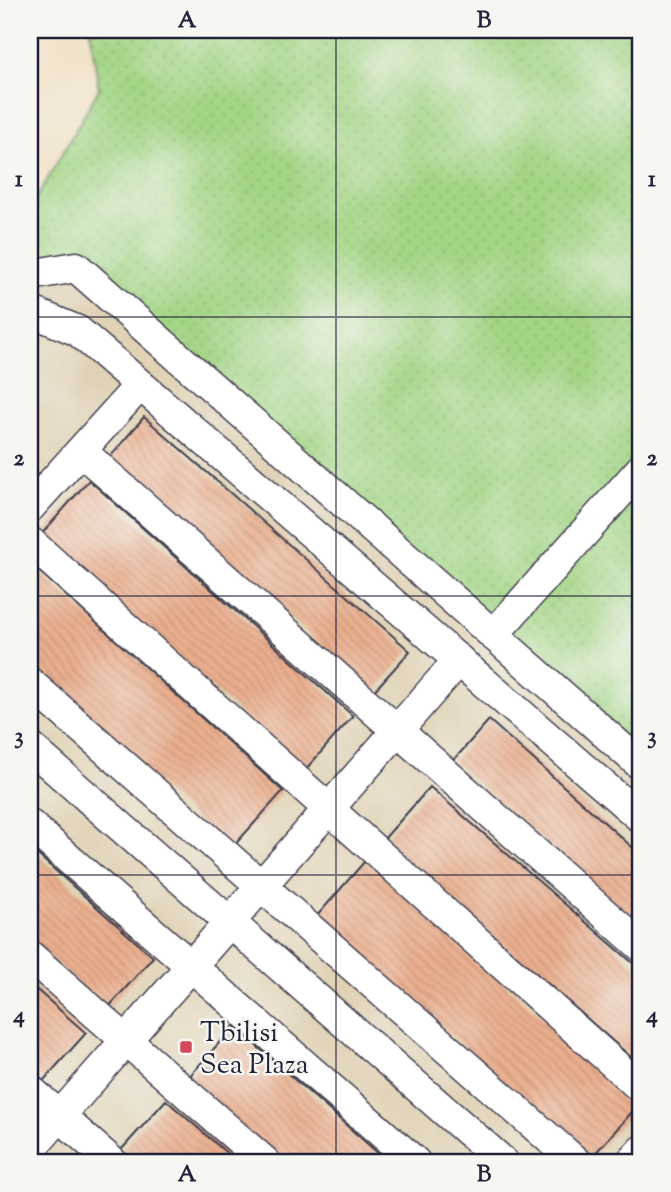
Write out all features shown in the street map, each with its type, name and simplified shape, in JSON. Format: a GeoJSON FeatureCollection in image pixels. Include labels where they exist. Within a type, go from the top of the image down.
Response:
{"type":"FeatureCollection","features":[{"type":"Feature","properties":{"kind":"street"},"geometry":{"type":"LineString","coordinates":[[30,275],[76,267],[641,765]]}},
{"type":"Feature","properties":{"kind":"street"},"geometry":{"type":"LineString","coordinates":[[30,311],[78,331],[641,818]]}},
{"type":"Feature","properties":{"kind":"street"},"geometry":{"type":"LineString","coordinates":[[30,507],[141,385]]}},
{"type":"Feature","properties":{"kind":"street"},"geometry":{"type":"LineString","coordinates":[[81,451],[641,946]]}},
{"type":"Feature","properties":{"kind":"street"},"geometry":{"type":"LineString","coordinates":[[493,635],[641,469]]}},
{"type":"Feature","properties":{"kind":"street"},"geometry":{"type":"LineString","coordinates":[[30,542],[641,1088]]}},
{"type":"Feature","properties":{"kind":"street"},"geometry":{"type":"LineString","coordinates":[[30,1150],[459,660]]}},
{"type":"Feature","properties":{"kind":"street"},"geometry":{"type":"LineString","coordinates":[[30,683],[576,1162]]}},
{"type":"Feature","properties":{"kind":"street"},"geometry":{"type":"LineString","coordinates":[[30,747],[503,1162]]}},
{"type":"Feature","properties":{"kind":"street"},"geometry":{"type":"LineString","coordinates":[[30,825],[415,1162]]}},
{"type":"Feature","properties":{"kind":"street"},"geometry":{"type":"LineString","coordinates":[[30,956],[265,1162]]}},
{"type":"Feature","properties":{"kind":"street"},"geometry":{"type":"LineString","coordinates":[[30,1090],[112,1162]]}},
{"type":"Feature","properties":{"kind":"street"},"geometry":{"type":"LineString","coordinates":[[631,1162],[641,1151]]}},
{"type":"Feature","properties":{"kind":"shaded area","name":"Tbilisi Sea Plaza"},"geometry":{"type":"Polygon","coordinates":[[[76,267],[641,765],[641,1162],[30,1162],[30,275],[76,267]]]}},
{"type":"Feature","properties":{"kind":"green space"},"geometry":{"type":"Polygon","coordinates":[[[90,30],[641,30],[641,765],[77,267],[30,275],[30,210],[99,89],[90,30]]]}},
{"type":"Feature","properties":{"kind":"building"},"geometry":{"type":"Polygon","coordinates":[[[144,417],[410,651],[374,691],[109,458],[144,417]]]}},
{"type":"Feature","properties":{"kind":"building"},"geometry":{"type":"Polygon","coordinates":[[[89,480],[353,716],[305,770],[40,536],[89,480]]]}},
{"type":"Feature","properties":{"kind":"building"},"geometry":{"type":"Polygon","coordinates":[[[30,563],[283,791],[230,850],[30,670],[30,563]]]}},
{"type":"Feature","properties":{"kind":"building"},"geometry":{"type":"Polygon","coordinates":[[[489,720],[641,855],[641,926],[453,761],[489,720]]]}},
{"type":"Feature","properties":{"kind":"building"},"geometry":{"type":"Polygon","coordinates":[[[430,787],[641,970],[641,1066],[384,839],[430,787]]]}},
{"type":"Feature","properties":{"kind":"building"},"geometry":{"type":"Polygon","coordinates":[[[30,848],[153,957],[107,1009],[30,940],[30,848]]]}},
{"type":"Feature","properties":{"kind":"building"},"geometry":{"type":"Polygon","coordinates":[[[365,861],[640,1103],[591,1158],[316,917],[365,861]]]}},
{"type":"Feature","properties":{"kind":"building"},"geometry":{"type":"Polygon","coordinates":[[[30,984],[86,1033],[43,1081],[30,1070],[30,984]]]}},
{"type":"Feature","properties":{"kind":"building"},"geometry":{"type":"Polygon","coordinates":[[[234,1026],[388,1162],[283,1162],[188,1078],[234,1026]]]}},
{"type":"Feature","properties":{"kind":"building"},"geometry":{"type":"Polygon","coordinates":[[[166,1100],[237,1162],[135,1162],[121,1150],[166,1100]]]}},
{"type":"Feature","properties":{"kind":"place","name":"Tbilisi Sea Plaza"},"geometry":{"type":"Point","coordinates":[186,1047]}}]}
